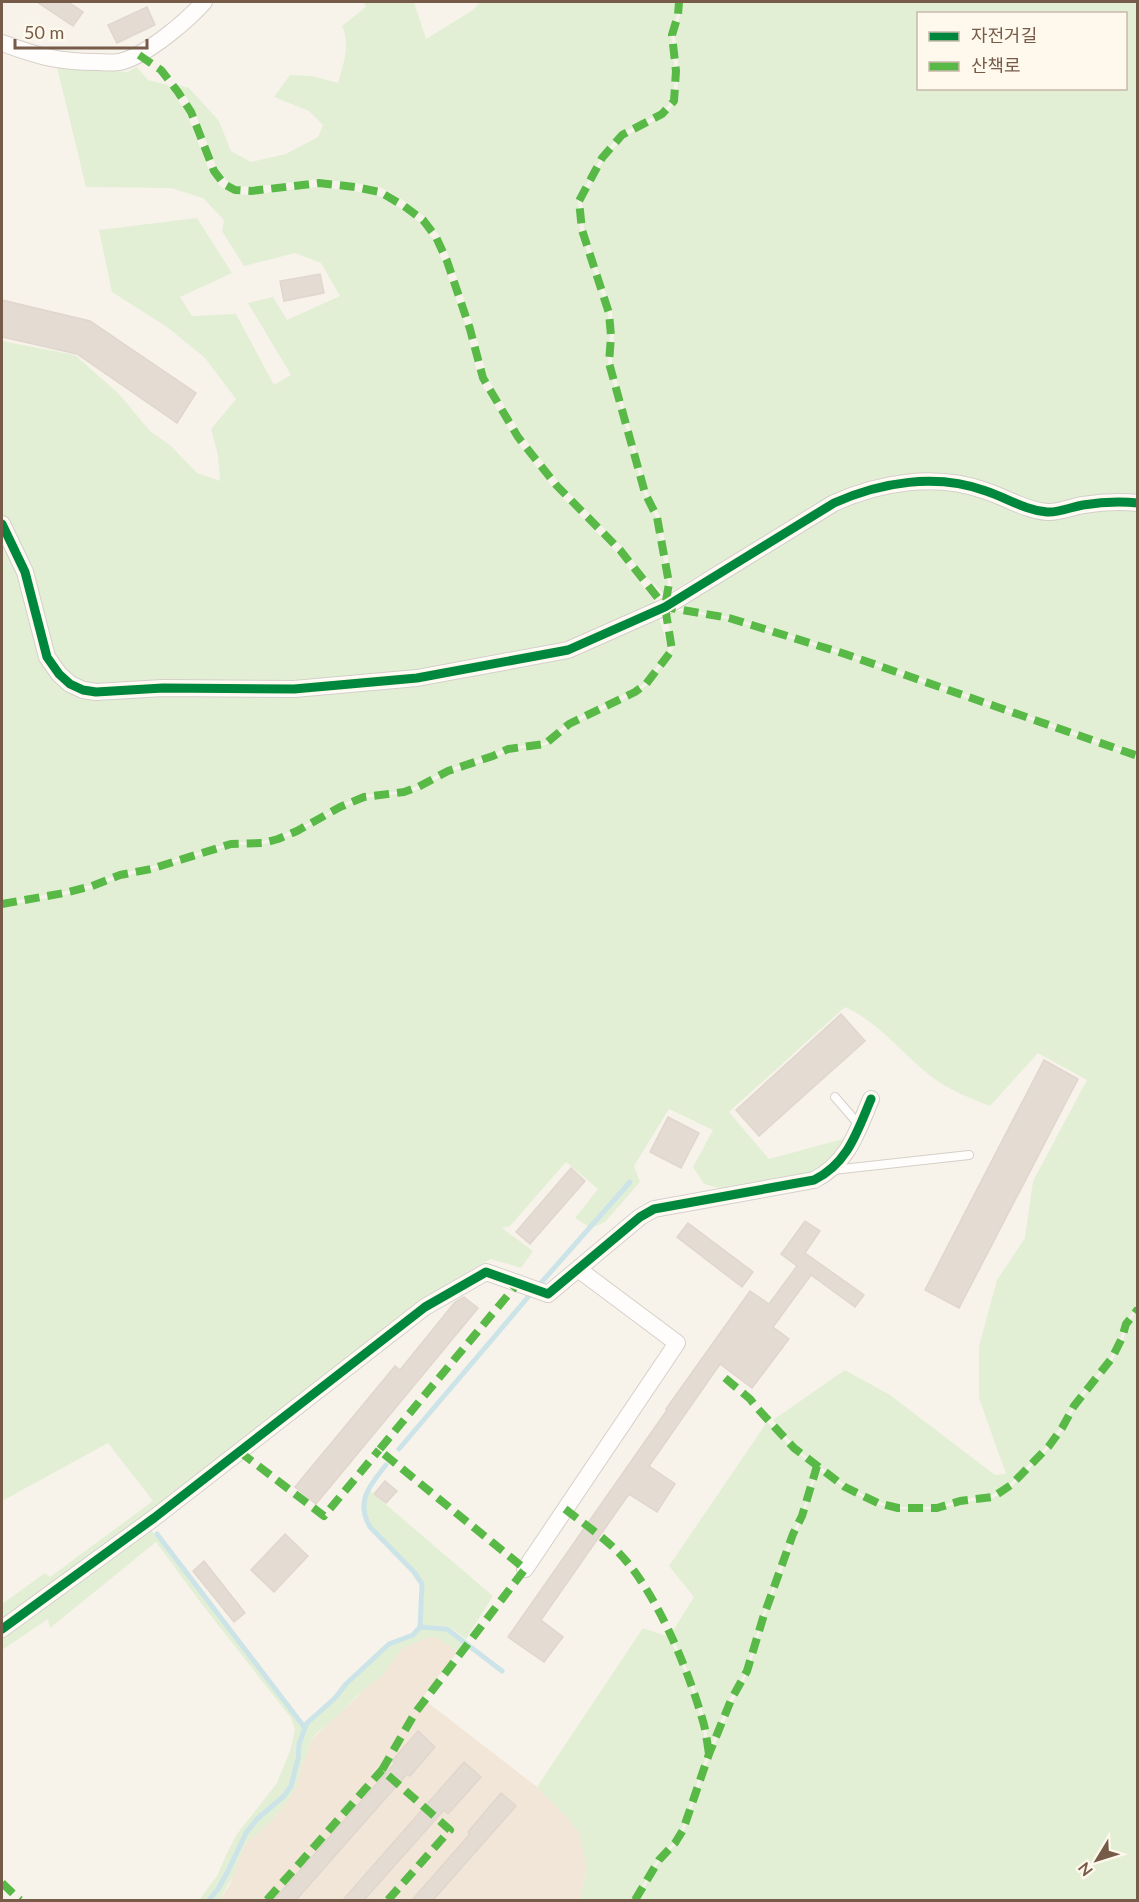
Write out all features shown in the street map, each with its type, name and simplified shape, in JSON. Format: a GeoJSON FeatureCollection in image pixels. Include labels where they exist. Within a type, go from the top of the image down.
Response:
{"type":"FeatureCollection","features":[{"type":"Feature","properties":{"kind":"street"},"geometry":{"type":"LineString","coordinates":[[2,43],[41,57],[66,62],[120,62],[139,55],[187,19],[204,2]]}},
{"type":"Feature","properties":{"kind":"street"},"geometry":{"type":"LineString","coordinates":[[2,524],[25,572],[47,657],[59,674],[70,684],[83,690],[96,692],[163,688],[294,688],[417,678],[568,650],[665,607],[834,503],[858,493],[893,484],[959,483],[992,493],[1035,511],[1050,513],[1084,505],[1120,501],[1137,503]]}},
{"type":"Feature","properties":{"kind":"street"},"geometry":{"type":"LineString","coordinates":[[2,1629],[154,1518],[425,1306],[486,1272],[548,1294],[640,1217],[654,1209],[814,1180],[837,1165],[855,1139],[871,1099]]}},
{"type":"Feature","properties":{"kind":"street"},"geometry":{"type":"LineString","coordinates":[[525,1569],[677,1343],[578,1269]]}},
{"type":"Feature","properties":{"kind":"lane"},"geometry":{"type":"LineString","coordinates":[[835,1097],[860,1126]]}},
{"type":"Feature","properties":{"kind":"lane"},"geometry":{"type":"LineString","coordinates":[[830,1171],[969,1155]]}},
{"type":"Feature","properties":{"kind":"shaded area"},"geometry":{"type":"Polygon","coordinates":[[[429,1637],[437,1638],[458,1651],[422,1698],[537,1787],[568,1818],[579,1833],[587,1867],[580,1900],[219,1900],[229,1886],[245,1844],[283,1807],[297,1785],[311,1740],[363,1690],[383,1675],[401,1649],[429,1637]]]}},
{"type":"Feature","properties":{"kind":"green space"},"geometry":{"type":"Polygon","coordinates":[[[363,2],[414,2],[426,39],[473,10],[480,2],[678,2],[671,35],[675,71],[673,100],[661,113],[621,134],[601,157],[578,200],[580,230],[608,313],[610,336],[608,363],[644,493],[656,517],[668,583],[665,595],[642,573],[623,548],[559,483],[522,435],[487,377],[474,328],[450,259],[439,235],[426,218],[406,202],[382,188],[319,179],[251,187],[236,186],[227,181],[217,169],[194,110],[179,85],[189,88],[219,121],[231,151],[251,162],[286,154],[318,137],[323,125],[309,111],[274,97],[290,75],[312,76],[338,83],[346,47],[342,26],[366,7],[363,2]]]}},
{"type":"Feature","properties":{"kind":"green space"},"geometry":{"type":"Polygon","coordinates":[[[682,2],[1137,2],[1137,498],[1051,508],[958,477],[898,475],[872,480],[851,487],[811,509],[672,591],[660,516],[647,492],[612,363],[614,336],[612,312],[584,230],[582,201],[604,159],[624,137],[663,116],[676,102],[679,71],[675,35],[682,2]]]}},
{"type":"Feature","properties":{"kind":"green space"},"geometry":{"type":"Polygon","coordinates":[[[57,67],[127,72],[137,67],[148,80],[168,85],[187,114],[210,173],[221,187],[234,194],[251,195],[319,187],[354,191],[379,196],[420,223],[433,239],[443,262],[467,330],[479,380],[515,439],[553,488],[617,553],[655,602],[591,634],[544,647],[424,671],[345,681],[96,686],[73,679],[52,656],[12,530],[2,513],[2,341],[75,355],[119,394],[150,431],[170,445],[197,473],[220,481],[218,455],[211,429],[236,399],[205,358],[167,327],[112,292],[99,230],[197,218],[232,273],[180,297],[192,316],[236,314],[274,385],[291,375],[248,303],[273,297],[287,320],[340,296],[321,263],[295,253],[244,266],[222,231],[224,220],[203,198],[171,188],[86,187],[57,67]]]}},
{"type":"Feature","properties":{"kind":"green space"},"geometry":{"type":"Polygon","coordinates":[[[946,489],[988,499],[1020,514],[1065,517],[1137,508],[1137,754],[842,651],[729,617],[670,607],[819,518],[887,490],[946,489]]]}},
{"type":"Feature","properties":{"kind":"green space"},"geometry":{"type":"Polygon","coordinates":[[[2,534],[19,575],[42,659],[84,696],[499,667],[658,615],[669,650],[645,683],[569,722],[545,743],[507,748],[447,770],[404,791],[364,795],[278,837],[263,841],[230,843],[119,874],[91,885],[2,903],[2,534]]]}},
{"type":"Feature","properties":{"kind":"green space"},"geometry":{"type":"Polygon","coordinates":[[[666,609],[729,619],[842,654],[1137,757],[1137,1306],[1125,1323],[1111,1357],[1073,1405],[1048,1445],[1010,1484],[992,1495],[960,1500],[937,1507],[898,1507],[878,1502],[846,1486],[795,1447],[773,1420],[845,1370],[890,1395],[995,1475],[1006,1474],[979,1398],[979,1346],[997,1280],[1025,1238],[1033,1181],[1087,1080],[1038,1053],[990,1106],[939,1082],[869,1021],[845,1007],[729,1112],[769,1159],[850,1137],[826,1169],[738,1188],[719,1188],[704,1184],[693,1167],[713,1130],[669,1109],[634,1166],[640,1182],[605,1222],[591,1228],[575,1218],[598,1189],[566,1162],[510,1226],[502,1228],[533,1251],[521,1268],[491,1259],[435,1292],[2,1620],[2,1604],[45,1573],[50,1577],[153,1501],[108,1443],[2,1501],[2,906],[92,888],[120,877],[151,870],[231,845],[263,844],[279,840],[364,798],[419,789],[448,772],[494,758],[508,750],[546,745],[570,725],[636,693],[647,685],[673,649],[666,609]]]}},
{"type":"Feature","properties":{"kind":"green space"},"geometry":{"type":"Polygon","coordinates":[[[1137,1311],[1137,1900],[637,1900],[660,1860],[676,1844],[684,1830],[710,1755],[748,1672],[764,1618],[803,1517],[818,1469],[845,1488],[877,1504],[898,1509],[937,1509],[993,1498],[1012,1486],[1050,1447],[1075,1406],[1113,1359],[1124,1338],[1127,1324],[1137,1311]]]}},
{"type":"Feature","properties":{"kind":"green space"},"geometry":{"type":"Polygon","coordinates":[[[767,1422],[793,1449],[816,1467],[801,1516],[792,1534],[762,1617],[746,1671],[730,1699],[709,1750],[705,1719],[690,1676],[671,1634],[694,1597],[669,1566],[767,1422]]]}},
{"type":"Feature","properties":{"kind":"green space"},"geometry":{"type":"Polygon","coordinates":[[[369,1490],[493,1596],[466,1639],[448,1626],[422,1625],[424,1584],[415,1571],[371,1526],[365,1508],[369,1490]]]}},
{"type":"Feature","properties":{"kind":"green space"},"geometry":{"type":"Polygon","coordinates":[[[151,1530],[303,1728],[297,1743],[294,1773],[290,1785],[283,1795],[256,1818],[245,1832],[226,1873],[207,1900],[199,1900],[217,1876],[237,1834],[277,1783],[290,1751],[295,1730],[291,1718],[156,1542],[50,1628],[48,1619],[2,1650],[2,1639],[151,1530]]]}},
{"type":"Feature","properties":{"kind":"green space"},"geometry":{"type":"Polygon","coordinates":[[[421,1628],[446,1630],[464,1642],[458,1651],[437,1638],[429,1637],[401,1649],[383,1675],[363,1690],[318,1732],[311,1740],[293,1792],[268,1824],[245,1844],[234,1874],[219,1900],[211,1900],[220,1889],[247,1833],[258,1820],[285,1797],[292,1787],[300,1759],[300,1744],[308,1723],[336,1699],[347,1685],[390,1645],[414,1636],[421,1628]]]}},
{"type":"Feature","properties":{"kind":"green space"},"geometry":{"type":"Polygon","coordinates":[[[643,1628],[669,1637],[688,1678],[702,1720],[707,1754],[682,1829],[674,1842],[658,1859],[634,1900],[580,1900],[587,1867],[579,1833],[568,1818],[537,1787],[643,1628]]]}},
{"type":"Feature","properties":{"kind":"building"},"geometry":{"type":"Polygon","coordinates":[[[37,2],[68,2],[83,12],[73,26],[37,2]]]}},
{"type":"Feature","properties":{"kind":"building"},"geometry":{"type":"Polygon","coordinates":[[[147,7],[155,25],[117,43],[108,25],[147,7]]]}},
{"type":"Feature","properties":{"kind":"building"},"geometry":{"type":"Polygon","coordinates":[[[320,274],[324,293],[284,301],[280,281],[320,274]]]}},
{"type":"Feature","properties":{"kind":"building"},"geometry":{"type":"Polygon","coordinates":[[[2,300],[90,321],[196,393],[177,423],[77,354],[2,337],[2,300]]]}},
{"type":"Feature","properties":{"kind":"building"},"geometry":{"type":"Polygon","coordinates":[[[841,1014],[865,1041],[759,1136],[736,1110],[841,1014]]]}},
{"type":"Feature","properties":{"kind":"building"},"geometry":{"type":"Polygon","coordinates":[[[1044,1060],[1078,1079],[959,1308],[925,1290],[1044,1060]]]}},
{"type":"Feature","properties":{"kind":"building"},"geometry":{"type":"Polygon","coordinates":[[[668,1117],[699,1133],[681,1168],[650,1152],[668,1117]]]}},
{"type":"Feature","properties":{"kind":"building"},"geometry":{"type":"Polygon","coordinates":[[[571,1168],[585,1181],[530,1244],[516,1232],[571,1168]]]}},
{"type":"Feature","properties":{"kind":"building"},"geometry":{"type":"Polygon","coordinates":[[[805,1221],[820,1231],[805,1253],[864,1295],[855,1307],[811,1275],[773,1327],[789,1339],[752,1388],[720,1364],[649,1466],[675,1484],[657,1512],[629,1494],[541,1620],[563,1637],[544,1662],[508,1637],[750,1291],[769,1304],[797,1266],[781,1254],[805,1221]]]}},
{"type":"Feature","properties":{"kind":"building"},"geometry":{"type":"Polygon","coordinates":[[[688,1223],[753,1272],[742,1287],[677,1237],[688,1223]]]}},
{"type":"Feature","properties":{"kind":"building"},"geometry":{"type":"Polygon","coordinates":[[[464,1297],[478,1308],[316,1504],[295,1487],[395,1366],[400,1370],[455,1302],[464,1297]]]}},
{"type":"Feature","properties":{"kind":"building"},"geometry":{"type":"Polygon","coordinates":[[[385,1481],[397,1491],[386,1503],[374,1494],[385,1481]]]}},
{"type":"Feature","properties":{"kind":"building"},"geometry":{"type":"Polygon","coordinates":[[[285,1534],[308,1556],[274,1592],[251,1570],[285,1534]]]}},
{"type":"Feature","properties":{"kind":"building"},"geometry":{"type":"Polygon","coordinates":[[[204,1561],[245,1613],[234,1622],[193,1571],[204,1561]]]}},
{"type":"Feature","properties":{"kind":"building"},"geometry":{"type":"Polygon","coordinates":[[[418,1731],[435,1747],[410,1776],[407,1774],[296,1900],[274,1900],[395,1763],[392,1761],[418,1731]]]}},
{"type":"Feature","properties":{"kind":"building"},"geometry":{"type":"Polygon","coordinates":[[[464,1762],[481,1777],[448,1814],[444,1810],[364,1900],[343,1900],[464,1762]]]}},
{"type":"Feature","properties":{"kind":"building"},"geometry":{"type":"Polygon","coordinates":[[[501,1793],[516,1806],[433,1900],[412,1900],[470,1834],[468,1832],[501,1793]]]}},
{"type":"Feature","properties":{"kind":"waterway"},"geometry":{"type":"LineString","coordinates":[[540,1284],[630,1182]]}},
{"type":"Feature","properties":{"kind":"waterway"},"geometry":{"type":"LineString","coordinates":[[399,1449],[529,1296]]}},
{"type":"Feature","properties":{"kind":"waterway"},"geometry":{"type":"LineString","coordinates":[[209,1900],[227,1873],[246,1833],[257,1819],[284,1796],[291,1786],[298,1759],[299,1744],[307,1723],[389,1644],[413,1635],[420,1627],[422,1584],[414,1572],[370,1527],[364,1509],[366,1494],[386,1465]]}},
{"type":"Feature","properties":{"kind":"waterway"},"geometry":{"type":"LineString","coordinates":[[157,1534],[305,1728]]}},
{"type":"Feature","properties":{"kind":"waterway"},"geometry":{"type":"LineString","coordinates":[[420,1627],[447,1629],[502,1671]]}},
{"type":"Feature","properties":{"kind":"marked path"},"geometry":{"type":"LineString","coordinates":[[2,904],[92,886],[120,875],[151,869],[231,844],[263,843],[278,839],[364,797],[404,792],[448,771],[508,749],[545,744],[569,724],[635,692],[646,684],[672,650],[665,607],[669,583],[657,517],[645,493],[609,363],[611,336],[609,313],[582,230],[579,201],[602,158],[622,135],[662,114],[674,101],[676,71],[672,35],[679,2]]}},
{"type":"Feature","properties":{"kind":"marked path"},"geometry":{"type":"LineString","coordinates":[[139,55],[161,70],[178,92],[191,112],[214,171],[224,184],[235,190],[251,191],[319,183],[355,187],[380,192],[423,220],[436,237],[447,261],[470,329],[483,378],[518,437],[557,486],[620,550],[665,607],[729,618],[842,653],[1138,756]]}},
{"type":"Feature","properties":{"kind":"marked path"},"geometry":{"type":"LineString","coordinates":[[388,1900],[450,1830],[382,1770],[415,1713],[525,1569],[379,1450],[518,1283]]}},
{"type":"Feature","properties":{"kind":"marked path"},"geometry":{"type":"LineString","coordinates":[[725,1378],[750,1399],[794,1448],[845,1487],[878,1503],[898,1508],[937,1508],[960,1501],[993,1497],[1011,1485],[1049,1446],[1062,1428],[1074,1406],[1112,1358],[1126,1324],[1138,1309]]}},
{"type":"Feature","properties":{"kind":"marked path"},"geometry":{"type":"LineString","coordinates":[[240,1452],[324,1516],[379,1450]]}},
{"type":"Feature","properties":{"kind":"marked path"},"geometry":{"type":"LineString","coordinates":[[635,1900],[659,1860],[675,1843],[683,1830],[709,1754],[731,1700],[747,1671],[763,1618],[793,1534],[802,1516],[817,1466]]}},
{"type":"Feature","properties":{"kind":"marked path"},"geometry":{"type":"LineString","coordinates":[[565,1509],[618,1552],[645,1587],[669,1630],[688,1677],[703,1722],[709,1754]]}},
{"type":"Feature","properties":{"kind":"marked path"},"geometry":{"type":"LineString","coordinates":[[267,1900],[382,1770]]}},
{"type":"Feature","properties":{"kind":"marked path"},"geometry":{"type":"LineString","coordinates":[[2,1883],[20,1900]]}},
{"type":"Feature","properties":{"kind":"cycle path"},"geometry":{"type":"LineString","coordinates":[[2,524],[25,572],[47,657],[59,674],[70,684],[83,690],[96,692],[163,688],[294,689],[417,678],[568,650],[665,607],[834,503],[890,485],[928,481],[967,485],[1031,509],[1047,512],[1097,503],[1138,503]]}},
{"type":"Feature","properties":{"kind":"cycle path"},"geometry":{"type":"LineString","coordinates":[[2,1629],[154,1518],[425,1307],[486,1272],[548,1294],[640,1217],[654,1209],[814,1180],[826,1173],[843,1156],[856,1135],[871,1099]]}}]}
